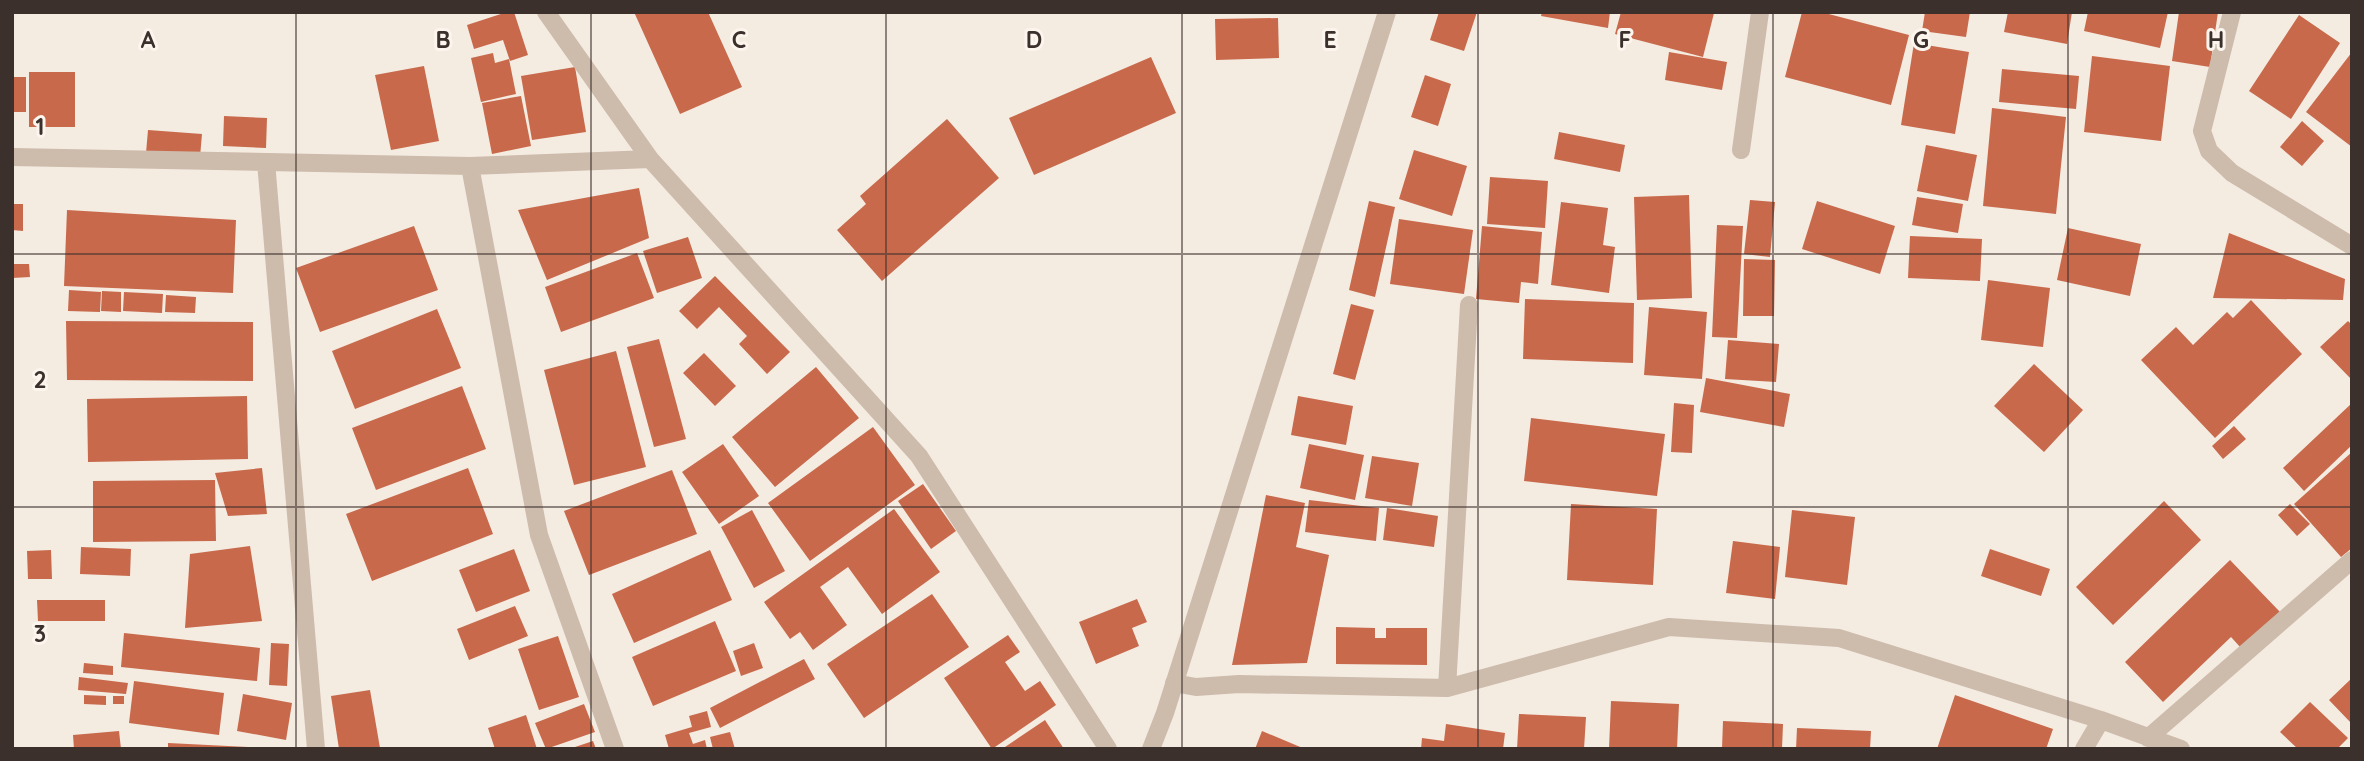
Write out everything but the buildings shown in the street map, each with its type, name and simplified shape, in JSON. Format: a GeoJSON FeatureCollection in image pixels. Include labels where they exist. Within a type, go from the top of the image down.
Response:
{"type":"FeatureCollection","features":[{"type":"Feature","properties":{"kind":"street"},"geometry":{"type":"LineString","coordinates":[[546,12],[650,159],[919,456],[999,575],[1108,749]]}},
{"type":"Feature","properties":{"kind":"street"},"geometry":{"type":"LineString","coordinates":[[1152,749],[1387,12]]}},
{"type":"Feature","properties":{"kind":"street"},"geometry":{"type":"LineString","coordinates":[[1741,150],[1760,12]]}},
{"type":"Feature","properties":{"kind":"street"},"geometry":{"type":"LineString","coordinates":[[2232,12],[2202,131],[2209,151],[2232,173],[2352,246]]}},
{"type":"Feature","properties":{"kind":"street"},"geometry":{"type":"LineString","coordinates":[[12,158],[470,166],[650,159]]}},
{"type":"Feature","properties":{"kind":"street"},"geometry":{"type":"LineString","coordinates":[[266,162],[316,749]]}},
{"type":"Feature","properties":{"kind":"street"},"geometry":{"type":"LineString","coordinates":[[470,166],[539,535],[615,749]]}},
{"type":"Feature","properties":{"kind":"street"},"geometry":{"type":"LineString","coordinates":[[1447,688],[1469,305]]}},
{"type":"Feature","properties":{"kind":"street"},"geometry":{"type":"LineString","coordinates":[[2148,738],[2352,560]]}},
{"type":"Feature","properties":{"kind":"street"},"geometry":{"type":"LineString","coordinates":[[1174,683],[1196,687],[1239,684],[1447,688],[1668,627],[1839,638],[2101,720],[2181,749]]}},
{"type":"Feature","properties":{"kind":"street"},"geometry":{"type":"LineString","coordinates":[[2084,749],[2101,720]]}}]}
